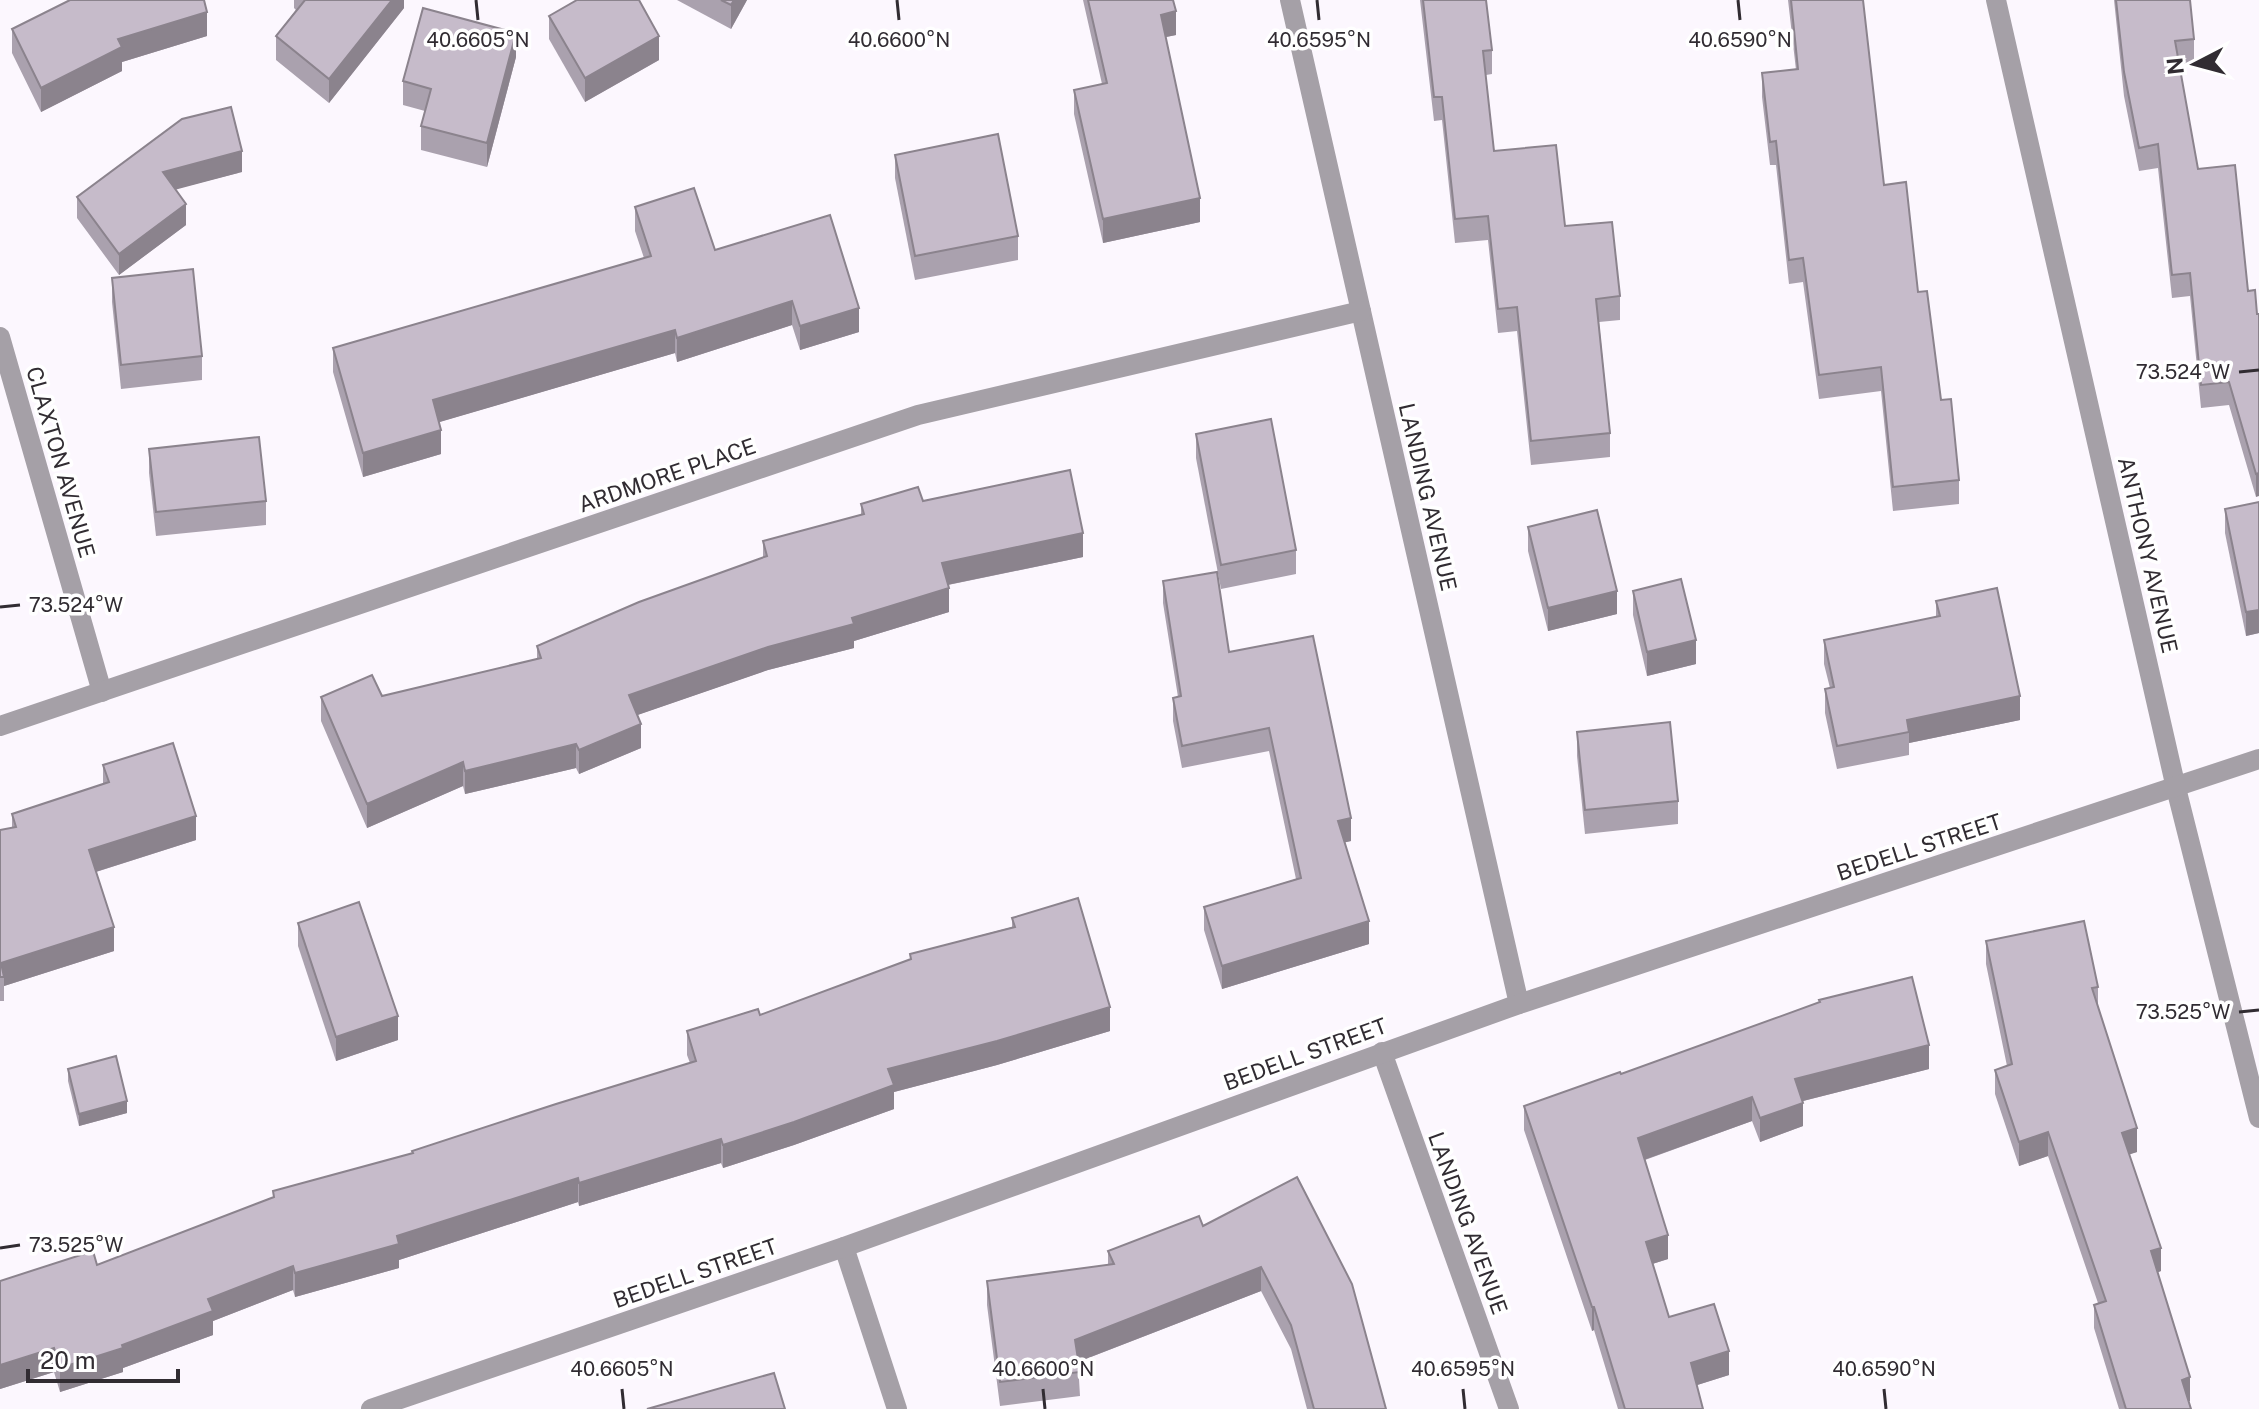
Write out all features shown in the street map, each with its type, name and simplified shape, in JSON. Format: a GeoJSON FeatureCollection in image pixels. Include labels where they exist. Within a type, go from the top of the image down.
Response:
{"type":"FeatureCollection","features":[{"type":"Feature","properties":{"kind":"street","name":"LANDING AVENUE"},"geometry":{"type":"LineString","coordinates":[[1290,0],[1519,1004]]}},
{"type":"Feature","properties":{"kind":"street","name":"ANTHONY AVENUE"},"geometry":{"type":"LineString","coordinates":[[1996,0],[2176,788],[2259,1118]]}},
{"type":"Feature","properties":{"kind":"street","name":"ARDMORE PLACE"},"geometry":{"type":"LineString","coordinates":[[0,726],[918,415],[1361,311]]}},
{"type":"Feature","properties":{"kind":"street","name":"CLAXTON AVENUE"},"geometry":{"type":"LineString","coordinates":[[0,337],[102,692]]}},
{"type":"Feature","properties":{"kind":"street","name":"BEDELL STREET"},"geometry":{"type":"LineString","coordinates":[[371,1409],[844,1247],[1519,1004],[2259,759]]}},
{"type":"Feature","properties":{"kind":"street","name":"LANDING AVENUE"},"geometry":{"type":"LineString","coordinates":[[1382,1052],[1509,1409]]}},
{"type":"Feature","properties":{"kind":"street"},"geometry":{"type":"LineString","coordinates":[[844,1247],[897,1409]]}},
{"type":"Feature","properties":{"kind":"building"},"geometry":{"type":"Polygon","coordinates":[[[70,0],[204,0],[207,12],[118,39],[122,47],[41,88],[12,29],[70,0]]]}},
{"type":"Feature","properties":{"kind":"building"},"geometry":{"type":"Polygon","coordinates":[[[305,0],[392,0],[329,79],[276,36],[305,0]]]}},
{"type":"Feature","properties":{"kind":"building"},"geometry":{"type":"Polygon","coordinates":[[[577,0],[639,0],[659,36],[585,78],[549,16],[577,0]]]}},
{"type":"Feature","properties":{"kind":"building"},"geometry":{"type":"Polygon","coordinates":[[[1088,0],[1173,0],[1176,11],[1161,15],[1200,198],[1103,219],[1074,90],[1107,83],[1088,0]]]}},
{"type":"Feature","properties":{"kind":"building"},"geometry":{"type":"Polygon","coordinates":[[[1423,0],[1486,0],[1492,50],[1483,51],[1494,151],[1556,145],[1565,226],[1612,222],[1620,296],[1596,299],[1610,433],[1531,441],[1517,307],[1498,309],[1488,216],[1455,219],[1442,97],[1434,97],[1423,0]]]}},
{"type":"Feature","properties":{"kind":"building"},"geometry":{"type":"Polygon","coordinates":[[[1791,0],[1863,0],[1884,185],[1906,182],[1918,292],[1927,291],[1941,400],[1951,399],[1959,480],[1893,487],[1881,367],[1819,375],[1803,258],[1789,260],[1776,141],[1770,142],[1762,73],[1798,69],[1791,0]]]}},
{"type":"Feature","properties":{"kind":"building"},"geometry":{"type":"Polygon","coordinates":[[[2116,0],[2190,0],[2194,39],[2175,41],[2198,169],[2235,165],[2248,291],[2255,290],[2259,314],[2259,473],[2256,474],[2229,382],[2201,385],[2190,273],[2172,275],[2158,144],[2139,148],[2124,72],[2116,0]]]}},
{"type":"Feature","properties":{"kind":"building"},"geometry":{"type":"Polygon","coordinates":[[[423,8],[516,33],[487,143],[421,126],[431,89],[403,81],[423,8]]]}},
{"type":"Feature","properties":{"kind":"building"},"geometry":{"type":"Polygon","coordinates":[[[231,107],[242,151],[163,172],[186,204],[119,254],[77,197],[182,119],[231,107]]]}},
{"type":"Feature","properties":{"kind":"building"},"geometry":{"type":"Polygon","coordinates":[[[998,134],[1018,236],[915,256],[895,155],[998,134]]]}},
{"type":"Feature","properties":{"kind":"building"},"geometry":{"type":"Polygon","coordinates":[[[694,188],[715,250],[830,215],[859,308],[800,326],[792,301],[677,338],[675,330],[433,400],[441,430],[363,453],[333,348],[651,256],[635,207],[694,188]]]}},
{"type":"Feature","properties":{"kind":"building"},"geometry":{"type":"Polygon","coordinates":[[[193,269],[202,356],[121,365],[112,278],[193,269]]]}},
{"type":"Feature","properties":{"kind":"building"},"geometry":{"type":"Polygon","coordinates":[[[1271,419],[1296,550],[1221,565],[1196,434],[1271,419]]]}},
{"type":"Feature","properties":{"kind":"building"},"geometry":{"type":"Polygon","coordinates":[[[259,437],[266,501],[156,512],[149,449],[259,437]]]}},
{"type":"Feature","properties":{"kind":"building"},"geometry":{"type":"Polygon","coordinates":[[[1070,470],[1083,533],[942,563],[949,588],[852,618],[854,624],[768,647],[629,695],[641,724],[579,750],[576,744],[465,771],[463,762],[367,804],[321,697],[372,675],[382,696],[541,658],[537,646],[639,602],[767,556],[763,541],[864,514],[861,504],[918,487],[923,501],[1070,470]]]}},
{"type":"Feature","properties":{"kind":"building"},"geometry":{"type":"Polygon","coordinates":[[[2259,502],[2259,610],[2246,612],[2225,509],[2259,502]]]}},
{"type":"Feature","properties":{"kind":"building"},"geometry":{"type":"Polygon","coordinates":[[[1597,510],[1617,591],[1548,608],[1528,527],[1597,510]]]}},
{"type":"Feature","properties":{"kind":"building"},"geometry":{"type":"Polygon","coordinates":[[[1217,572],[1229,652],[1313,636],[1351,818],[1338,821],[1369,921],[1222,966],[1204,907],[1301,878],[1269,728],[1182,746],[1173,698],[1181,696],[1163,581],[1217,572]]]}},
{"type":"Feature","properties":{"kind":"building"},"geometry":{"type":"Polygon","coordinates":[[[1681,579],[1696,640],[1647,652],[1633,591],[1681,579]]]}},
{"type":"Feature","properties":{"kind":"building"},"geometry":{"type":"Polygon","coordinates":[[[1997,588],[2020,696],[1907,720],[1909,732],[1837,746],[1825,689],[1834,687],[1824,640],[1940,616],[1936,601],[1997,588]]]}},
{"type":"Feature","properties":{"kind":"building"},"geometry":{"type":"Polygon","coordinates":[[[1670,722],[1678,801],[1585,810],[1577,732],[1670,722]]]}},
{"type":"Feature","properties":{"kind":"building"},"geometry":{"type":"Polygon","coordinates":[[[173,743],[196,816],[89,850],[114,927],[1,963],[4,977],[0,977],[0,830],[16,827],[12,814],[109,782],[103,765],[173,743]]]}},
{"type":"Feature","properties":{"kind":"building"},"geometry":{"type":"Polygon","coordinates":[[[1078,898],[1110,1007],[888,1069],[894,1085],[723,1145],[721,1139],[579,1183],[578,1178],[397,1236],[399,1244],[295,1273],[293,1266],[208,1299],[213,1311],[122,1345],[123,1348],[60,1368],[54,1348],[0,1365],[0,1281],[93,1251],[97,1265],[274,1197],[273,1191],[413,1153],[696,1061],[687,1031],[758,1009],[760,1015],[911,959],[910,954],[1015,927],[1012,918],[1078,898]]]}},
{"type":"Feature","properties":{"kind":"building"},"geometry":{"type":"Polygon","coordinates":[[[359,902],[398,1016],[336,1037],[298,923],[359,902]]]}},
{"type":"Feature","properties":{"kind":"building"},"geometry":{"type":"Polygon","coordinates":[[[2084,921],[2098,987],[2092,988],[2137,1128],[2122,1133],[2161,1248],[2151,1251],[2190,1377],[2182,1380],[2191,1409],[2126,1409],[2094,1305],[2106,1301],[2048,1132],[2019,1142],[1995,1070],[2012,1064],[1986,941],[2084,921]]]}},
{"type":"Feature","properties":{"kind":"building"},"geometry":{"type":"Polygon","coordinates":[[[1912,977],[1929,1045],[1795,1079],[1803,1103],[1760,1118],[1752,1097],[1638,1138],[1668,1235],[1646,1242],[1669,1317],[1714,1304],[1729,1351],[1691,1363],[1703,1409],[1625,1409],[1594,1307],[1524,1106],[1621,1074],[1819,1000],[1912,977]]]}},
{"type":"Feature","properties":{"kind":"building"},"geometry":{"type":"Polygon","coordinates":[[[116,1056],[127,1101],[79,1114],[68,1069],[116,1056]]]}},
{"type":"Feature","properties":{"kind":"building"},"geometry":{"type":"Polygon","coordinates":[[[1297,1177],[1352,1284],[1386,1409],[1314,1409],[1291,1325],[1261,1267],[1075,1340],[1080,1372],[1000,1382],[987,1281],[1114,1264],[1108,1251],[1199,1216],[1203,1226],[1297,1177]]]}},
{"type":"Feature","properties":{"kind":"building"},"geometry":{"type":"Polygon","coordinates":[[[774,1373],[785,1409],[647,1409],[774,1373]]]}}]}
